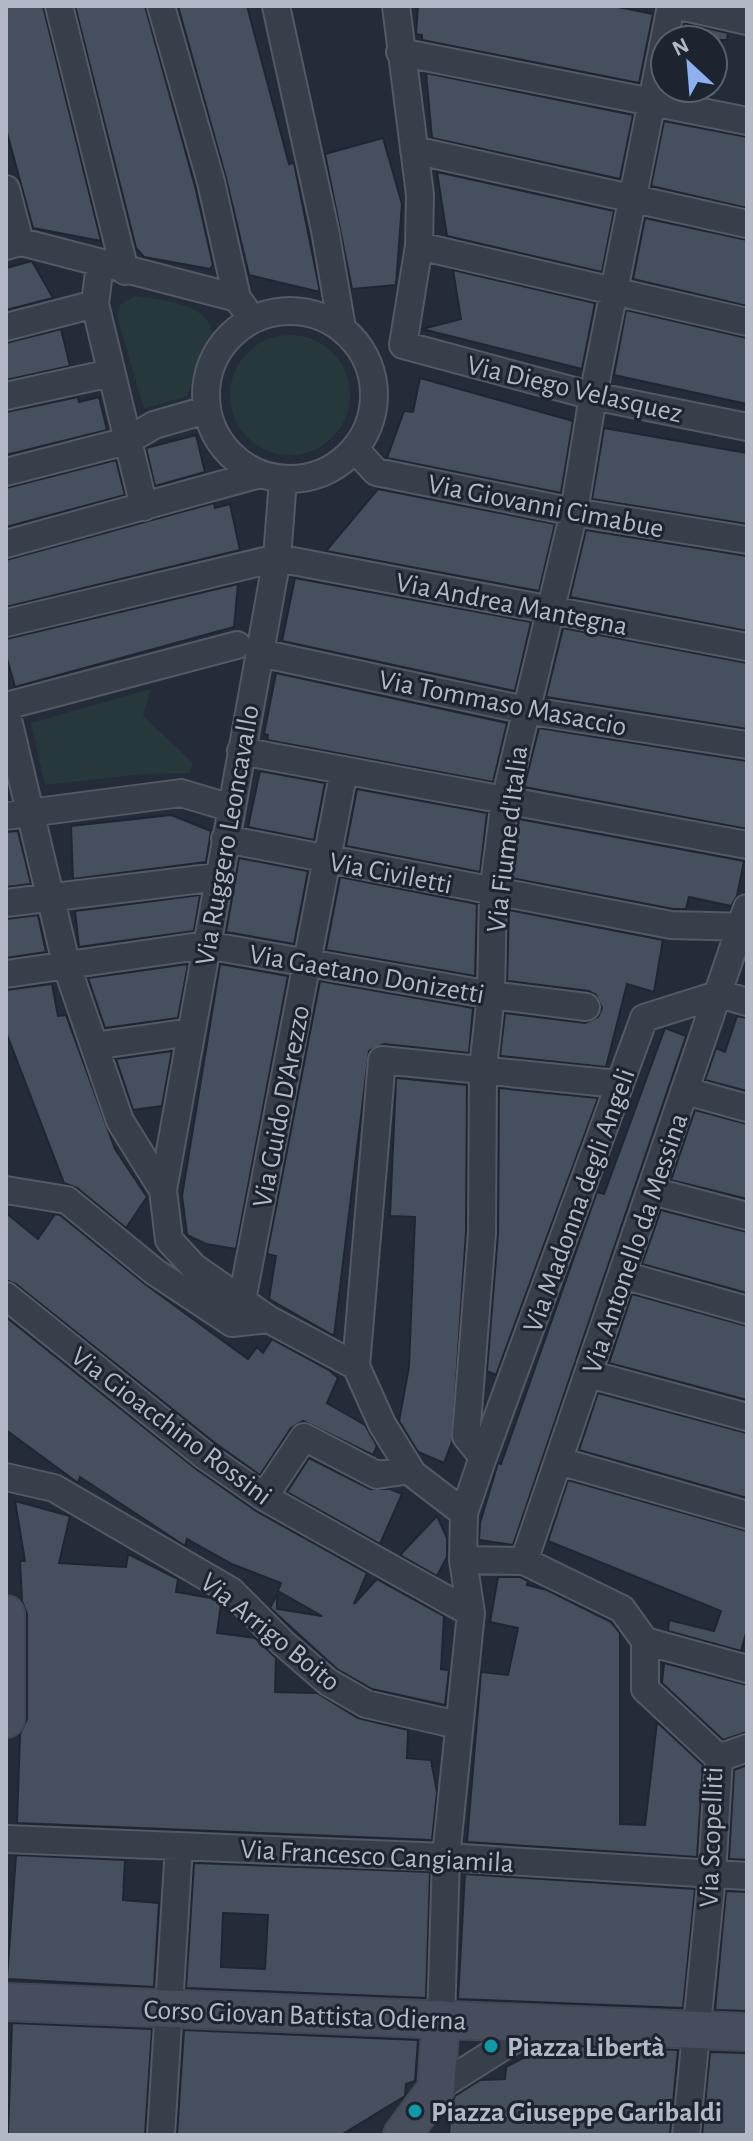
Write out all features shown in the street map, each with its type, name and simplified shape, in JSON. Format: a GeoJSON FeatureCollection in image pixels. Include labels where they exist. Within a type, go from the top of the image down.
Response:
{"type":"FeatureCollection","features":[{"type":"Feature","properties":{"kind":"main road"},"geometry":{"type":"LineString","coordinates":[[6,1614],[9,1661],[6,1719]]}},
{"type":"Feature","properties":{"kind":"main road","name":"Corso Giovan Battista Odierna"},"geometry":{"type":"LineString","coordinates":[[6,2002],[747,2032]]}},
{"type":"Feature","properties":{"kind":"main road"},"geometry":{"type":"LineString","coordinates":[[402,2135],[436,2089],[441,2019]]}},
{"type":"Feature","properties":{"kind":"street"},"geometry":{"type":"LineString","coordinates":[[59,6],[112,268],[95,304],[144,507]]}},
{"type":"Feature","properties":{"kind":"street"},"geometry":{"type":"LineString","coordinates":[[161,6],[245,308],[215,354],[206,381],[206,410],[216,438],[235,460],[271,477]]}},
{"type":"Feature","properties":{"kind":"street"},"geometry":{"type":"LineString","coordinates":[[276,6],[325,230],[342,328]]}},
{"type":"Feature","properties":{"kind":"street"},"geometry":{"type":"LineString","coordinates":[[366,360],[403,345],[419,246],[420,195],[396,6]]}},
{"type":"Feature","properties":{"kind":"street"},"geometry":{"type":"LineString","coordinates":[[680,6],[747,21]]}},
{"type":"Feature","properties":{"kind":"street"},"geometry":{"type":"LineString","coordinates":[[400,52],[649,104]]}},
{"type":"Feature","properties":{"kind":"street"},"geometry":{"type":"LineString","coordinates":[[651,104],[747,121]]}},
{"type":"Feature","properties":{"kind":"street","name":"Via Fiume d'Italia"},"geometry":{"type":"LineString","coordinates":[[483,1457],[466,1436],[482,1233],[483,1068],[491,995],[493,893],[505,800],[525,710],[553,610],[574,512],[593,396],[651,104]]}},
{"type":"Feature","properties":{"kind":"street"},"geometry":{"type":"LineString","coordinates":[[414,150],[632,201],[747,224]]}},
{"type":"Feature","properties":{"kind":"street"},"geometry":{"type":"LineString","coordinates":[[6,189],[11,242],[245,308],[316,315],[342,328],[360,348],[372,372],[374,399],[369,425],[355,449],[335,467],[316,475],[271,477],[6,544]]}},
{"type":"Feature","properties":{"kind":"street"},"geometry":{"type":"LineString","coordinates":[[419,246],[747,322]]}},
{"type":"Feature","properties":{"kind":"street"},"geometry":{"type":"LineString","coordinates":[[6,327],[95,304]]}},
{"type":"Feature","properties":{"kind":"street","name":"Via Diego Velasquez"},"geometry":{"type":"LineString","coordinates":[[403,345],[593,396],[747,427]]}},
{"type":"Feature","properties":{"kind":"street"},"geometry":{"type":"LineString","coordinates":[[6,396],[111,373]]}},
{"type":"Feature","properties":{"kind":"street"},"geometry":{"type":"LineString","coordinates":[[6,472],[127,441],[154,425],[206,410]]}},
{"type":"Feature","properties":{"kind":"street","name":"Via Giovanni Cimabue"},"geometry":{"type":"LineString","coordinates":[[355,449],[376,472],[574,512],[747,540]]}},
{"type":"Feature","properties":{"kind":"street","name":"Via Ruggero Leoncavallo"},"geometry":{"type":"LineString","coordinates":[[163,1190],[241,751],[249,649],[277,558],[271,477]]}},
{"type":"Feature","properties":{"kind":"street"},"geometry":{"type":"LineString","coordinates":[[6,623],[277,558]]}},
{"type":"Feature","properties":{"kind":"street","name":"Via Andrea Mantegna"},"geometry":{"type":"LineString","coordinates":[[277,558],[747,647]]}},
{"type":"Feature","properties":{"kind":"street"},"geometry":{"type":"LineString","coordinates":[[249,649],[6,708],[19,814],[51,897],[67,967],[120,1121],[163,1190],[169,1240],[194,1267],[268,1319],[356,1366]]}},
{"type":"Feature","properties":{"kind":"street","name":"Via Tommaso Masaccio"},"geometry":{"type":"LineString","coordinates":[[249,649],[525,710],[747,745]]}},
{"type":"Feature","properties":{"kind":"street"},"geometry":{"type":"LineString","coordinates":[[241,751],[747,845]]}},
{"type":"Feature","properties":{"kind":"street","name":"Via Guido D'Arezzo"},"geometry":{"type":"LineString","coordinates":[[242,1300],[344,770]]}},
{"type":"Feature","properties":{"kind":"street"},"geometry":{"type":"LineString","coordinates":[[19,814],[181,793],[231,808]]}},
{"type":"Feature","properties":{"kind":"street","name":"Via Civiletti"},"geometry":{"type":"LineString","coordinates":[[225,839],[671,925],[746,920]]}},
{"type":"Feature","properties":{"kind":"street"},"geometry":{"type":"LineString","coordinates":[[6,903],[218,877]]}},
{"type":"Feature","properties":{"kind":"street","name":"Via Antonello da Messina"},"geometry":{"type":"LineString","coordinates":[[524,1561],[746,920]]}},
{"type":"Feature","properties":{"kind":"street","name":"Via Gaetano Donizetti"},"geometry":{"type":"LineString","coordinates":[[6,974],[206,945],[491,995],[586,1007]]}},
{"type":"Feature","properties":{"kind":"street"},"geometry":{"type":"LineString","coordinates":[[720,994],[747,1002]]}},
{"type":"Feature","properties":{"kind":"street","name":"Via Madonna degli Angeli"},"geometry":{"type":"LineString","coordinates":[[483,1457],[546,1295],[618,1084],[644,1018],[720,994]]}},
{"type":"Feature","properties":{"kind":"street"},"geometry":{"type":"LineString","coordinates":[[94,1046],[191,1032]]}},
{"type":"Feature","properties":{"kind":"street"},"geometry":{"type":"LineString","coordinates":[[464,1513],[410,1470],[382,1424],[356,1366],[382,1060],[618,1084]]}},
{"type":"Feature","properties":{"kind":"street"},"geometry":{"type":"LineString","coordinates":[[686,1091],[747,1108]]}},
{"type":"Feature","properties":{"kind":"street"},"geometry":{"type":"LineString","coordinates":[[6,1190],[67,1200],[155,1272],[232,1323],[268,1319]]}},
{"type":"Feature","properties":{"kind":"street"},"geometry":{"type":"LineString","coordinates":[[652,1191],[747,1216]]}},
{"type":"Feature","properties":{"kind":"street"},"geometry":{"type":"LineString","coordinates":[[623,1275],[747,1310]]}},
{"type":"Feature","properties":{"kind":"street","name":"Via Gioacchino Rossini"},"geometry":{"type":"LineString","coordinates":[[6,1296],[205,1456],[264,1497],[471,1613]]}},
{"type":"Feature","properties":{"kind":"street"},"geometry":{"type":"LineString","coordinates":[[589,1374],[747,1417]]}},
{"type":"Feature","properties":{"kind":"street"},"geometry":{"type":"LineString","coordinates":[[264,1497],[304,1437],[377,1475],[410,1470]]}},
{"type":"Feature","properties":{"kind":"street"},"geometry":{"type":"LineString","coordinates":[[441,2019],[446,1857],[471,1613],[463,1560],[464,1513],[483,1457]]}},
{"type":"Feature","properties":{"kind":"street"},"geometry":{"type":"LineString","coordinates":[[559,1461],[747,1515]]}},
{"type":"Feature","properties":{"kind":"street","name":"Via Arrigo Boito"},"geometry":{"type":"LineString","coordinates":[[6,1477],[54,1488],[231,1591],[305,1663],[328,1682],[366,1704],[458,1725]]}},
{"type":"Feature","properties":{"kind":"street"},"geometry":{"type":"LineString","coordinates":[[463,1560],[524,1561],[622,1609],[645,1641],[747,1669]]}},
{"type":"Feature","properties":{"kind":"street","name":"Via Scopelliti"},"geometry":{"type":"LineString","coordinates":[[645,1641],[645,1689],[719,1758],[712,1875],[686,2135]]}},
{"type":"Feature","properties":{"kind":"street"},"geometry":{"type":"LineString","coordinates":[[719,1758],[747,1748]]}},
{"type":"Feature","properties":{"kind":"street","name":"Via Francesco Cangiamila"},"geometry":{"type":"LineString","coordinates":[[6,1839],[446,1857],[747,1876]]}},
{"type":"Feature","properties":{"kind":"street"},"geometry":{"type":"LineString","coordinates":[[161,2135],[179,1846]]}},
{"type":"Feature","properties":{"kind":"street"},"geometry":{"type":"LineString","coordinates":[[436,2089],[539,2024]]}},
{"type":"Feature","properties":{"kind":"shaded area"},"geometry":{"type":"Polygon","coordinates":[[[136,296],[169,301],[192,309],[201,314],[212,331],[187,396],[144,409],[117,316],[121,304],[136,296]]]}},
{"type":"Feature","properties":{"kind":"shaded area"},"geometry":{"type":"Polygon","coordinates":[[[290,335],[313,339],[333,352],[346,372],[350,395],[346,418],[333,438],[313,451],[290,455],[267,451],[247,438],[234,418],[230,395],[234,372],[247,352],[267,339],[290,335]]]}},
{"type":"Feature","properties":{"kind":"shaded area"},"geometry":{"type":"Polygon","coordinates":[[[151,689],[143,716],[193,763],[190,773],[143,774],[45,785],[31,723],[151,689]]]}},
{"type":"Feature","properties":{"kind":"building"},"geometry":{"type":"Polygon","coordinates":[[[6,6],[43,6],[101,241],[33,228],[6,129],[6,6]]]}},
{"type":"Feature","properties":{"kind":"building"},"geometry":{"type":"Polygon","coordinates":[[[75,6],[145,6],[195,186],[213,265],[210,269],[144,257],[136,248],[75,6]]]}},
{"type":"Feature","properties":{"kind":"building"},"geometry":{"type":"Polygon","coordinates":[[[178,6],[247,6],[289,164],[294,163],[320,292],[249,275],[226,178],[178,6]]]}},
{"type":"Feature","properties":{"kind":"building"},"geometry":{"type":"Polygon","coordinates":[[[418,6],[613,6],[653,14],[639,83],[422,40],[422,35],[416,34],[418,6]]]}},
{"type":"Feature","properties":{"kind":"building"},"geometry":{"type":"Polygon","coordinates":[[[426,73],[633,115],[620,179],[432,138],[426,73]]]}},
{"type":"Feature","properties":{"kind":"building"},"geometry":{"type":"Polygon","coordinates":[[[664,121],[747,137],[747,208],[651,186],[664,121]]]}},
{"type":"Feature","properties":{"kind":"building"},"geometry":{"type":"Polygon","coordinates":[[[383,138],[402,204],[396,285],[352,289],[325,154],[383,138]]]}},
{"type":"Feature","properties":{"kind":"building"},"geometry":{"type":"Polygon","coordinates":[[[437,172],[614,211],[602,272],[447,236],[437,172]]]}},
{"type":"Feature","properties":{"kind":"building"},"geometry":{"type":"Polygon","coordinates":[[[645,218],[747,240],[747,306],[633,279],[645,218]]]}},
{"type":"Feature","properties":{"kind":"building"},"geometry":{"type":"Polygon","coordinates":[[[32,261],[53,298],[6,310],[6,268],[32,261]]]}},
{"type":"Feature","properties":{"kind":"building"},"geometry":{"type":"Polygon","coordinates":[[[453,270],[595,303],[582,369],[422,329],[461,319],[453,270]]]}},
{"type":"Feature","properties":{"kind":"building"},"geometry":{"type":"Polygon","coordinates":[[[626,310],[747,338],[747,404],[614,375],[626,310]]]}},
{"type":"Feature","properties":{"kind":"building"},"geometry":{"type":"Polygon","coordinates":[[[61,329],[70,366],[6,380],[6,343],[61,329]]]}},
{"type":"Feature","properties":{"kind":"building"},"geometry":{"type":"Polygon","coordinates":[[[420,378],[573,421],[561,493],[387,458],[404,411],[413,412],[420,378]]]}},
{"type":"Feature","properties":{"kind":"building"},"geometry":{"type":"Polygon","coordinates":[[[78,397],[79,402],[99,397],[107,430],[6,455],[6,412],[78,397]]]}},
{"type":"Feature","properties":{"kind":"building"},"geometry":{"type":"Polygon","coordinates":[[[604,428],[747,453],[747,524],[592,499],[604,428]]]}},
{"type":"Feature","properties":{"kind":"building"},"geometry":{"type":"Polygon","coordinates":[[[196,435],[205,472],[155,486],[146,448],[196,435]]]}},
{"type":"Feature","properties":{"kind":"building"},"geometry":{"type":"Polygon","coordinates":[[[116,460],[125,495],[6,527],[6,488],[116,460]]]}},
{"type":"Feature","properties":{"kind":"building"},"geometry":{"type":"Polygon","coordinates":[[[378,489],[555,524],[539,591],[326,551],[378,489]]]}},
{"type":"Feature","properties":{"kind":"building"},"geometry":{"type":"Polygon","coordinates":[[[214,503],[215,508],[230,504],[240,550],[6,607],[6,560],[214,503]]]}},
{"type":"Feature","properties":{"kind":"building"},"geometry":{"type":"Polygon","coordinates":[[[586,530],[747,556],[747,631],[570,597],[586,530]]]}},
{"type":"Feature","properties":{"kind":"building"},"geometry":{"type":"Polygon","coordinates":[[[295,578],[531,622],[515,691],[282,641],[295,578]]]}},
{"type":"Feature","properties":{"kind":"building"},"geometry":{"type":"Polygon","coordinates":[[[238,584],[234,627],[15,687],[6,655],[6,639],[238,584]]]}},
{"type":"Feature","properties":{"kind":"building"},"geometry":{"type":"Polygon","coordinates":[[[563,628],[747,663],[747,729],[546,697],[563,628]]]}},
{"type":"Feature","properties":{"kind":"building"},"geometry":{"type":"Polygon","coordinates":[[[276,673],[507,723],[493,782],[267,740],[268,735],[264,734],[276,673]]]}},
{"type":"Feature","properties":{"kind":"building"},"geometry":{"type":"Polygon","coordinates":[[[539,728],[747,761],[747,829],[524,787],[539,728]]]}},
{"type":"Feature","properties":{"kind":"building"},"geometry":{"type":"Polygon","coordinates":[[[260,771],[325,783],[314,840],[248,827],[260,771]]]}},
{"type":"Feature","properties":{"kind":"building"},"geometry":{"type":"Polygon","coordinates":[[[357,789],[487,813],[480,872],[346,846],[357,789]]]}},
{"type":"Feature","properties":{"kind":"building"},"geometry":{"type":"Polygon","coordinates":[[[171,815],[211,831],[206,862],[73,879],[71,826],[171,815]]]}},
{"type":"Feature","properties":{"kind":"building"},"geometry":{"type":"Polygon","coordinates":[[[519,819],[744,861],[737,896],[731,906],[689,897],[686,909],[673,909],[511,878],[519,819]]]}},
{"type":"Feature","properties":{"kind":"building"},"geometry":{"type":"Polygon","coordinates":[[[18,831],[31,884],[6,887],[6,832],[18,831]]]}},
{"type":"Feature","properties":{"kind":"building"},"geometry":{"type":"Polygon","coordinates":[[[239,858],[308,871],[294,944],[226,932],[239,858]]]}},
{"type":"Feature","properties":{"kind":"building"},"geometry":{"type":"Polygon","coordinates":[[[340,877],[477,904],[475,976],[326,950],[340,877]]]}},
{"type":"Feature","properties":{"kind":"building"},"geometry":{"type":"Polygon","coordinates":[[[200,895],[194,931],[79,947],[75,911],[200,895]]]}},
{"type":"Feature","properties":{"kind":"building"},"geometry":{"type":"Polygon","coordinates":[[[509,910],[663,940],[654,992],[627,984],[606,1067],[500,1056],[505,1013],[585,1023],[598,1017],[602,1008],[596,995],[589,991],[507,981],[509,910]]]}},
{"type":"Feature","properties":{"kind":"building"},"geometry":{"type":"Polygon","coordinates":[[[38,915],[46,952],[6,958],[6,919],[38,915]]]}},
{"type":"Feature","properties":{"kind":"building"},"geometry":{"type":"Polygon","coordinates":[[[188,964],[178,1018],[105,1028],[88,978],[188,964]]]}},
{"type":"Feature","properties":{"kind":"building"},"geometry":{"type":"Polygon","coordinates":[[[220,964],[288,976],[236,1249],[206,1244],[187,1235],[182,1196],[220,964]]]}},
{"type":"Feature","properties":{"kind":"building"},"geometry":{"type":"Polygon","coordinates":[[[320,981],[473,1008],[469,1053],[384,1044],[369,1051],[334,1336],[269,1299],[276,1256],[267,1254],[320,981]]]}},
{"type":"Feature","properties":{"kind":"building"},"geometry":{"type":"Polygon","coordinates":[[[52,984],[58,1016],[66,1015],[115,1149],[147,1197],[126,1228],[77,1188],[64,1183],[6,1032],[6,990],[52,984]]]}},
{"type":"Feature","properties":{"kind":"building"},"geometry":{"type":"Polygon","coordinates":[[[737,1016],[747,1018],[747,1091],[705,1080],[716,1048],[725,1052],[737,1016]]]}},
{"type":"Feature","properties":{"kind":"building"},"geometry":{"type":"Polygon","coordinates":[[[665,1028],[686,1036],[513,1545],[479,1540],[480,1523],[498,1463],[501,1464],[597,1192],[604,1194],[665,1028]]]}},
{"type":"Feature","properties":{"kind":"building"},"geometry":{"type":"Polygon","coordinates":[[[172,1051],[162,1106],[133,1110],[116,1059],[172,1051]]]}},
{"type":"Feature","properties":{"kind":"building"},"geometry":{"type":"Polygon","coordinates":[[[396,1078],[467,1085],[466,1232],[452,1442],[444,1463],[418,1452],[399,1421],[409,1367],[415,1217],[390,1216],[396,1078]]]}},
{"type":"Feature","properties":{"kind":"building"},"geometry":{"type":"Polygon","coordinates":[[[499,1088],[598,1098],[496,1375],[487,1371],[498,1234],[499,1088]]]}},
{"type":"Feature","properties":{"kind":"building"},"geometry":{"type":"Polygon","coordinates":[[[695,1110],[747,1124],[747,1199],[671,1180],[695,1110]]]}},
{"type":"Feature","properties":{"kind":"building"},"geometry":{"type":"Polygon","coordinates":[[[661,1210],[747,1232],[747,1293],[642,1264],[661,1210]]]}},
{"type":"Feature","properties":{"kind":"building"},"geometry":{"type":"Polygon","coordinates":[[[6,1213],[38,1239],[55,1214],[60,1215],[145,1284],[248,1359],[257,1347],[263,1353],[272,1339],[329,1370],[338,1378],[327,1403],[365,1425],[377,1446],[373,1455],[303,1421],[291,1428],[260,1475],[215,1443],[16,1284],[6,1280],[6,1213]]]}},
{"type":"Feature","properties":{"kind":"building"},"geometry":{"type":"Polygon","coordinates":[[[632,1294],[747,1326],[747,1400],[609,1363],[632,1294]]]}},
{"type":"Feature","properties":{"kind":"building"},"geometry":{"type":"Polygon","coordinates":[[[6,1317],[196,1469],[256,1511],[367,1573],[354,1604],[377,1579],[444,1616],[441,1669],[449,1670],[445,1705],[372,1689],[337,1669],[270,1608],[277,1594],[277,1609],[322,1616],[278,1591],[281,1583],[232,1564],[187,1539],[185,1546],[80,1477],[78,1483],[6,1430],[6,1317]]]}},
{"type":"Feature","properties":{"kind":"building"},"geometry":{"type":"Polygon","coordinates":[[[598,1393],[747,1433],[747,1498],[579,1450],[598,1393]]]}},
{"type":"Feature","properties":{"kind":"building"},"geometry":{"type":"Polygon","coordinates":[[[309,1458],[370,1489],[390,1489],[402,1494],[380,1544],[287,1492],[309,1458]]]}},
{"type":"Feature","properties":{"kind":"building"},"geometry":{"type":"Polygon","coordinates":[[[568,1480],[747,1531],[747,1630],[741,1651],[668,1631],[669,1620],[714,1631],[721,1611],[548,1541],[568,1480]]]}},
{"type":"Feature","properties":{"kind":"building"},"geometry":{"type":"Polygon","coordinates":[[[15,1501],[70,1516],[59,1563],[126,1567],[128,1554],[178,1579],[176,1592],[211,1598],[221,1604],[217,1633],[255,1638],[276,1658],[275,1692],[317,1693],[358,1718],[408,1730],[407,1758],[431,1760],[437,1792],[432,1840],[17,1823],[20,1734],[27,1719],[27,1614],[22,1601],[20,1561],[25,1561],[15,1501]]]}},
{"type":"Feature","properties":{"kind":"building"},"geometry":{"type":"Polygon","coordinates":[[[437,1516],[447,1538],[447,1557],[437,1576],[400,1555],[437,1516]]]}},
{"type":"Feature","properties":{"kind":"building"},"geometry":{"type":"Polygon","coordinates":[[[498,1577],[520,1577],[528,1581],[527,1585],[547,1590],[611,1622],[620,1633],[620,1824],[645,1825],[657,1722],[703,1765],[697,1857],[467,1842],[481,1672],[508,1675],[518,1628],[490,1622],[498,1577]]]}},
{"type":"Feature","properties":{"kind":"building"},"geometry":{"type":"Polygon","coordinates":[[[664,1663],[747,1685],[747,1732],[723,1740],[662,1683],[664,1663]]]}},
{"type":"Feature","properties":{"kind":"building"},"geometry":{"type":"Polygon","coordinates":[[[747,1765],[747,1860],[729,1859],[734,1770],[747,1765]]]}},
{"type":"Feature","properties":{"kind":"building"},"geometry":{"type":"Polygon","coordinates":[[[16,1855],[125,1860],[123,1900],[159,1903],[154,1987],[7,1979],[16,1855]]]}},
{"type":"Feature","properties":{"kind":"building"},"geometry":{"type":"Polygon","coordinates":[[[194,1863],[430,1872],[426,1998],[186,1988],[194,1863]],[[223,1913],[221,1967],[265,1969],[268,1915],[223,1913]]]}},
{"type":"Feature","properties":{"kind":"building"},"geometry":{"type":"Polygon","coordinates":[[[465,1874],[695,1889],[683,2008],[458,1999],[465,1874]]]}},
{"type":"Feature","properties":{"kind":"building"},"geometry":{"type":"Polygon","coordinates":[[[726,1891],[747,1892],[747,2011],[715,2010],[726,1891]]]}},
{"type":"Feature","properties":{"kind":"building"},"geometry":{"type":"Polygon","coordinates":[[[12,2023],[152,2029],[145,2135],[8,2135],[12,2023]]]}},
{"type":"Feature","properties":{"kind":"building"},"geometry":{"type":"Polygon","coordinates":[[[184,2030],[418,2040],[415,2081],[406,2084],[405,2096],[341,2135],[177,2135],[184,2030]]]}},
{"type":"Feature","properties":{"kind":"building"},"geometry":{"type":"Polygon","coordinates":[[[548,2045],[678,2050],[670,2135],[449,2135],[451,2105],[455,2096],[480,2080],[505,2079],[506,2067],[548,2045]]]}},
{"type":"Feature","properties":{"kind":"building"},"geometry":{"type":"Polygon","coordinates":[[[710,2052],[747,2053],[747,2135],[702,2135],[710,2052]]]}},
{"type":"Feature","properties":{"kind":"place","name":"Piazza Libertà"},"geometry":{"type":"Point","coordinates":[491,2046]}},
{"type":"Feature","properties":{"kind":"place","name":"Piazza Giuseppe Garibaldi"},"geometry":{"type":"Point","coordinates":[415,2111]}}]}
